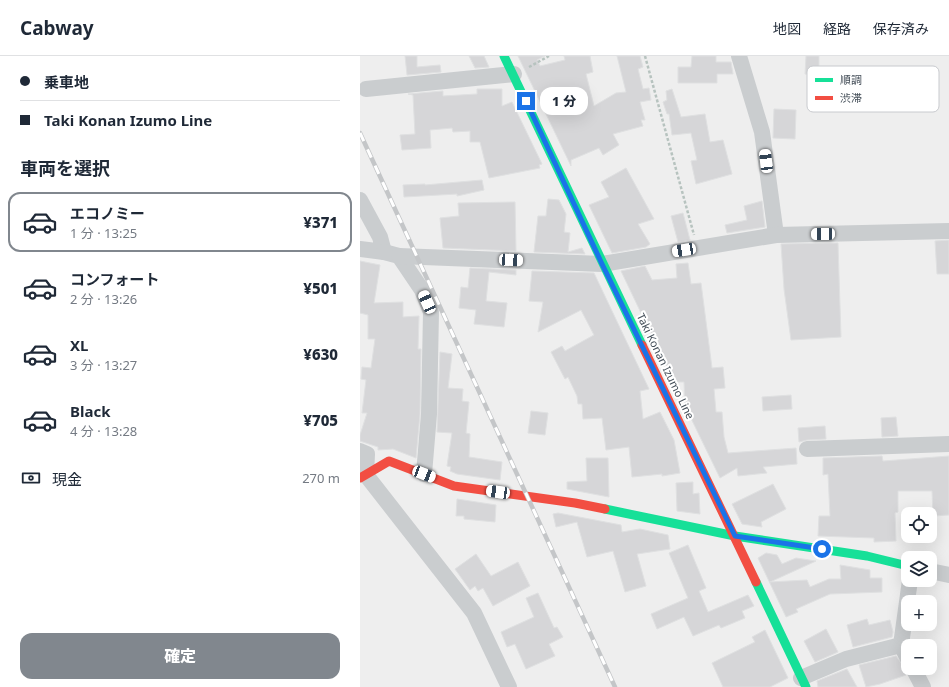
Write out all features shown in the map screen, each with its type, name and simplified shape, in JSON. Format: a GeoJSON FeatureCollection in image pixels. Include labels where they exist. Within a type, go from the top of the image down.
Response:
{"type":"FeatureCollection","features":[{"type":"Feature","properties":{"kind":"main road","name":"Taki Konan Izumo Line"},"geometry":{"type":"LineString","coordinates":[[504,56],[514,74],[602,264],[735,536],[804,682]]}},
{"type":"Feature","properties":{"kind":"main road"},"geometry":{"type":"LineString","coordinates":[[363,476],[389,461],[454,486],[575,503],[735,536],[867,556],[901,564]]}},
{"type":"Feature","properties":{"kind":"street"},"geometry":{"type":"LineString","coordinates":[[739,56],[762,132],[776,235]]}},
{"type":"Feature","properties":{"kind":"street"},"geometry":{"type":"LineString","coordinates":[[366,89],[514,74]]}},
{"type":"Feature","properties":{"kind":"street"},"geometry":{"type":"LineString","coordinates":[[360,200],[380,237],[384,252]]}},
{"type":"Feature","properties":{"kind":"street"},"geometry":{"type":"LineString","coordinates":[[360,249],[400,256],[602,264],[776,235],[949,231]]}},
{"type":"Feature","properties":{"kind":"street"},"geometry":{"type":"LineString","coordinates":[[400,256],[422,290],[430,312],[429,414],[424,474]]}},
{"type":"Feature","properties":{"kind":"street"},"geometry":{"type":"LineString","coordinates":[[807,449],[949,444]]}},
{"type":"Feature","properties":{"kind":"street"},"geometry":{"type":"LineString","coordinates":[[360,451],[367,454],[363,476],[474,613],[509,687]]}},
{"type":"Feature","properties":{"kind":"street"},"geometry":{"type":"LineString","coordinates":[[937,572],[949,575]]}},
{"type":"Feature","properties":{"kind":"street"},"geometry":{"type":"LineString","coordinates":[[905,639],[909,587]]}},
{"type":"Feature","properties":{"kind":"street"},"geometry":{"type":"LineString","coordinates":[[804,682],[846,659],[901,652]]}},
{"type":"Feature","properties":{"kind":"street"},"geometry":{"type":"LineString","coordinates":[[917,675],[923,687]]}},
{"type":"Feature","properties":{"kind":"path"},"geometry":{"type":"LineString","coordinates":[[514,74],[549,56]]}},
{"type":"Feature","properties":{"kind":"path"},"geometry":{"type":"LineString","coordinates":[[645,56],[698,248]]}},
{"type":"Feature","properties":{"kind":"building"},"geometry":{"type":"Polygon","coordinates":[[[405,56],[417,56],[417,67],[440,65],[441,72],[407,75],[405,56]]]}},
{"type":"Feature","properties":{"kind":"building"},"geometry":{"type":"Polygon","coordinates":[[[469,56],[484,56],[489,67],[475,68],[469,56]]]}},
{"type":"Feature","properties":{"kind":"building"},"geometry":{"type":"Polygon","coordinates":[[[518,56],[545,56],[537,60],[540,66],[565,60],[564,56],[590,56],[593,72],[586,74],[594,106],[616,93],[626,92],[617,56],[640,56],[643,67],[638,69],[643,89],[649,88],[651,100],[640,102],[645,120],[641,120],[643,126],[613,134],[619,145],[603,155],[599,148],[571,160],[571,166],[518,56]]]}},
{"type":"Feature","properties":{"kind":"building"},"geometry":{"type":"Polygon","coordinates":[[[692,56],[716,56],[716,62],[731,62],[733,74],[717,74],[717,83],[678,83],[678,67],[691,67],[692,56]]]}},
{"type":"Feature","properties":{"kind":"building"},"geometry":{"type":"Polygon","coordinates":[[[806,56],[819,56],[819,66],[807,66],[807,74],[805,74],[806,56]]]}},
{"type":"Feature","properties":{"kind":"building"},"geometry":{"type":"Polygon","coordinates":[[[477,89],[502,89],[502,106],[512,102],[542,164],[539,165],[540,168],[489,178],[480,142],[470,142],[470,131],[453,132],[452,128],[430,130],[431,148],[402,150],[400,135],[415,134],[413,95],[408,94],[443,91],[443,96],[477,94],[477,89]]]}},
{"type":"Feature","properties":{"kind":"building"},"geometry":{"type":"Polygon","coordinates":[[[672,89],[681,117],[705,114],[710,142],[723,140],[732,174],[696,184],[691,161],[697,160],[691,133],[672,135],[669,114],[667,114],[663,102],[667,100],[666,91],[672,89]]]}},
{"type":"Feature","properties":{"kind":"building"},"geometry":{"type":"Polygon","coordinates":[[[774,109],[796,110],[795,139],[773,138],[774,109]]]}},
{"type":"Feature","properties":{"kind":"building"},"geometry":{"type":"Polygon","coordinates":[[[626,168],[654,219],[638,224],[650,244],[646,247],[612,253],[589,205],[609,197],[601,182],[626,168]]]}},
{"type":"Feature","properties":{"kind":"building"},"geometry":{"type":"Polygon","coordinates":[[[482,180],[484,190],[457,196],[457,194],[404,197],[403,185],[425,185],[482,180]]]}},
{"type":"Feature","properties":{"kind":"building"},"geometry":{"type":"Polygon","coordinates":[[[548,199],[559,200],[566,214],[564,232],[570,233],[568,252],[582,248],[585,254],[534,252],[538,216],[546,216],[548,199]]]}},
{"type":"Feature","properties":{"kind":"building"},"geometry":{"type":"Polygon","coordinates":[[[762,201],[765,227],[727,233],[725,225],[747,220],[744,206],[762,201]]]}},
{"type":"Feature","properties":{"kind":"building"},"geometry":{"type":"Polygon","coordinates":[[[515,202],[516,251],[443,248],[440,218],[459,216],[458,203],[515,202]]]}},
{"type":"Feature","properties":{"kind":"building"},"geometry":{"type":"Polygon","coordinates":[[[683,213],[690,240],[678,242],[671,216],[683,213]]]}},
{"type":"Feature","properties":{"kind":"building"},"geometry":{"type":"Polygon","coordinates":[[[949,240],[949,274],[937,274],[935,241],[949,240]]]}},
{"type":"Feature","properties":{"kind":"building"},"geometry":{"type":"Polygon","coordinates":[[[838,243],[841,337],[791,340],[784,289],[781,244],[838,243]]]}},
{"type":"Feature","properties":{"kind":"building"},"geometry":{"type":"Polygon","coordinates":[[[360,261],[380,265],[374,303],[403,302],[403,317],[419,316],[418,349],[421,349],[420,414],[416,458],[393,449],[378,450],[378,447],[360,441],[360,435],[367,413],[362,413],[366,380],[361,379],[362,367],[371,368],[375,339],[368,339],[368,315],[360,313],[360,261]]]}},
{"type":"Feature","properties":{"kind":"building"},"geometry":{"type":"Polygon","coordinates":[[[688,263],[691,284],[701,283],[712,368],[723,367],[725,388],[714,389],[716,412],[722,412],[724,437],[728,453],[796,448],[797,464],[763,467],[767,473],[738,476],[737,468],[720,478],[685,406],[684,382],[674,382],[621,271],[645,266],[652,280],[677,278],[676,264],[688,263]]]}},
{"type":"Feature","properties":{"kind":"building"},"geometry":{"type":"Polygon","coordinates":[[[470,268],[516,270],[516,275],[489,272],[486,301],[507,303],[504,327],[474,324],[476,310],[459,308],[461,287],[468,288],[470,268]]]}},
{"type":"Feature","properties":{"kind":"building"},"geometry":{"type":"Polygon","coordinates":[[[532,271],[594,273],[649,389],[640,391],[643,419],[660,412],[674,440],[680,473],[662,476],[662,474],[632,477],[629,447],[606,450],[602,418],[583,419],[582,404],[578,404],[577,396],[568,377],[565,379],[551,352],[562,346],[565,351],[594,335],[581,310],[538,332],[543,302],[529,301],[532,271]]]}},
{"type":"Feature","properties":{"kind":"building"},"geometry":{"type":"Polygon","coordinates":[[[440,352],[452,354],[448,388],[463,389],[462,401],[469,402],[466,433],[470,434],[469,457],[502,462],[500,480],[457,474],[450,471],[451,467],[447,466],[452,433],[437,432],[440,352]]]}},
{"type":"Feature","properties":{"kind":"building"},"geometry":{"type":"Polygon","coordinates":[[[791,395],[792,409],[763,411],[762,397],[791,395]]]}},
{"type":"Feature","properties":{"kind":"building"},"geometry":{"type":"Polygon","coordinates":[[[531,411],[548,413],[545,435],[528,433],[531,411]]]}},
{"type":"Feature","properties":{"kind":"building"},"geometry":{"type":"Polygon","coordinates":[[[896,417],[898,436],[882,437],[881,418],[896,417]]]}},
{"type":"Feature","properties":{"kind":"building"},"geometry":{"type":"Polygon","coordinates":[[[825,426],[826,439],[799,442],[798,428],[825,426]]]}},
{"type":"Feature","properties":{"kind":"building"},"geometry":{"type":"Polygon","coordinates":[[[882,456],[883,461],[949,456],[949,515],[937,516],[937,507],[933,507],[932,491],[898,491],[898,512],[895,513],[896,541],[874,542],[874,538],[818,536],[819,516],[830,516],[828,474],[823,475],[823,458],[882,456]]]}},
{"type":"Feature","properties":{"kind":"building"},"geometry":{"type":"Polygon","coordinates":[[[586,458],[608,458],[609,497],[567,489],[567,482],[587,481],[586,458]]]}},
{"type":"Feature","properties":{"kind":"building"},"geometry":{"type":"Polygon","coordinates":[[[693,482],[693,494],[699,493],[700,514],[677,511],[676,483],[693,482]]]}},
{"type":"Feature","properties":{"kind":"building"},"geometry":{"type":"Polygon","coordinates":[[[773,484],[786,509],[761,522],[762,527],[742,524],[732,504],[773,484]]]}},
{"type":"Feature","properties":{"kind":"building"},"geometry":{"type":"Polygon","coordinates":[[[457,499],[496,505],[495,522],[464,519],[464,516],[456,516],[457,499]]]}},
{"type":"Feature","properties":{"kind":"building"},"geometry":{"type":"Polygon","coordinates":[[[558,513],[621,525],[622,532],[640,529],[668,535],[670,549],[637,554],[646,586],[625,592],[613,551],[587,557],[577,522],[556,527],[553,514],[558,513]]]}},
{"type":"Feature","properties":{"kind":"building"},"geometry":{"type":"Polygon","coordinates":[[[688,545],[706,588],[699,591],[708,612],[748,595],[754,606],[742,611],[745,618],[721,628],[719,625],[693,636],[684,617],[657,629],[651,614],[688,598],[669,553],[688,545]]]}},
{"type":"Feature","properties":{"kind":"building"},"geometry":{"type":"Polygon","coordinates":[[[766,553],[777,555],[782,564],[796,558],[816,561],[770,582],[807,580],[810,587],[829,579],[841,579],[840,565],[870,570],[870,578],[882,578],[882,592],[830,594],[796,609],[798,612],[786,617],[758,558],[766,553]]]}},
{"type":"Feature","properties":{"kind":"building"},"geometry":{"type":"Polygon","coordinates":[[[476,554],[491,576],[518,562],[530,586],[493,606],[483,588],[478,591],[475,586],[470,590],[455,569],[476,554]]]}},
{"type":"Feature","properties":{"kind":"building"},"geometry":{"type":"Polygon","coordinates":[[[538,593],[554,628],[557,627],[563,637],[549,644],[555,656],[526,669],[515,644],[507,647],[501,632],[534,617],[526,598],[538,593]]]}},
{"type":"Feature","properties":{"kind":"building"},"geometry":{"type":"Polygon","coordinates":[[[867,619],[869,625],[890,620],[893,632],[892,637],[853,647],[847,625],[867,619]]]}},
{"type":"Feature","properties":{"kind":"building"},"geometry":{"type":"Polygon","coordinates":[[[826,629],[838,652],[815,662],[804,641],[826,629]]]}},
{"type":"Feature","properties":{"kind":"building"},"geometry":{"type":"Polygon","coordinates":[[[765,630],[788,678],[770,687],[723,687],[712,663],[755,642],[752,637],[765,630]]]}},
{"type":"Feature","properties":{"kind":"building"},"geometry":{"type":"Polygon","coordinates":[[[896,656],[901,663],[901,675],[906,675],[866,687],[859,665],[896,656]]]}},
{"type":"Feature","properties":{"kind":"building"},"geometry":{"type":"Polygon","coordinates":[[[847,669],[857,687],[818,687],[817,681],[847,669]]]}},
{"type":"Feature","properties":{"kind":"railway"},"geometry":{"type":"LineString","coordinates":[[360,133],[615,687]]}},
{"type":"Feature","properties":{"kind":"traffic: fast"},"geometry":{"type":"LineString","coordinates":[[504,56],[642,345]]}},
{"type":"Feature","properties":{"kind":"traffic: fast"},"geometry":{"type":"LineString","coordinates":[[605,509],[735,536],[867,556],[901,564]]}},
{"type":"Feature","properties":{"kind":"traffic: fast"},"geometry":{"type":"LineString","coordinates":[[756,582],[806,687]]}},
{"type":"Feature","properties":{"kind":"traffic: jam"},"geometry":{"type":"LineString","coordinates":[[642,345],[756,582]]}},
{"type":"Feature","properties":{"kind":"traffic: jam"},"geometry":{"type":"LineString","coordinates":[[360,478],[389,461],[454,486],[575,503],[605,509]]}},
{"type":"Feature","properties":{"kind":"route"},"geometry":{"type":"LineString","coordinates":[[526,101],[602,264],[735,536],[777,541],[822,549]]}}]}
